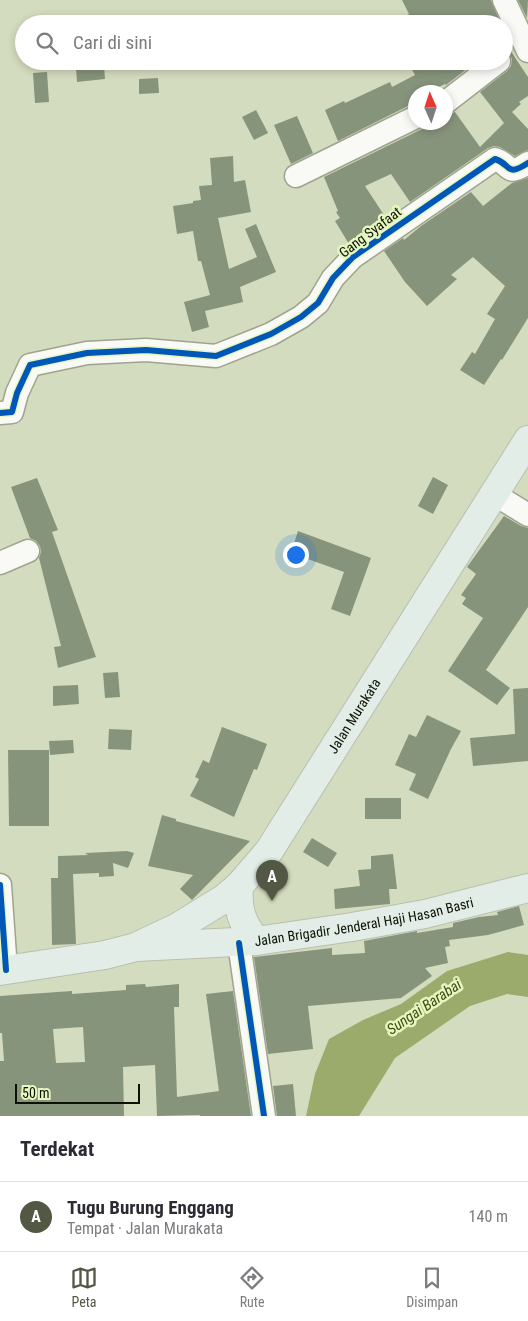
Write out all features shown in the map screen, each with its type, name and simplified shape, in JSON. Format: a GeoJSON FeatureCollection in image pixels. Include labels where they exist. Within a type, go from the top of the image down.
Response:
{"type":"FeatureCollection","features":[{"type":"Feature","properties":{"kind":"main road","name":"Jalan Murakata"},"geometry":{"type":"LineString","coordinates":[[136,947],[178,927],[225,898],[239,886],[269,851],[528,440]]}},
{"type":"Feature","properties":{"kind":"main road"},"geometry":{"type":"LineString","coordinates":[[239,886],[238,901],[240,914],[248,942]]}},
{"type":"Feature","properties":{"kind":"main road","name":"Jalan Brigadir Jenderal Haji Hasan Basri"},"geometry":{"type":"LineString","coordinates":[[136,947],[248,942],[352,927],[425,914],[528,888]]}},
{"type":"Feature","properties":{"kind":"main road"},"geometry":{"type":"LineString","coordinates":[[3,971],[136,947]]}},
{"type":"Feature","properties":{"kind":"street"},"geometry":{"type":"LineString","coordinates":[[504,0],[511,15]]}},
{"type":"Feature","properties":{"kind":"street"},"geometry":{"type":"LineString","coordinates":[[513,19],[526,47],[513,54]]}},
{"type":"Feature","properties":{"kind":"street"},"geometry":{"type":"LineString","coordinates":[[453,97],[488,70]]}},
{"type":"Feature","properties":{"kind":"street"},"geometry":{"type":"LineString","coordinates":[[296,176],[408,122]]}},
{"type":"Feature","properties":{"kind":"street","name":"Gang Syafaat"},"geometry":{"type":"LineString","coordinates":[[0,413],[12,412],[17,393],[30,365],[86,353],[146,350],[216,356],[272,334],[301,317],[318,303],[333,278],[353,257],[458,183],[494,159],[499,160],[513,171],[520,169],[528,163]]}},
{"type":"Feature","properties":{"kind":"street"},"geometry":{"type":"LineString","coordinates":[[494,494],[528,515]]}},
{"type":"Feature","properties":{"kind":"street"},"geometry":{"type":"LineString","coordinates":[[0,562],[28,550]]}},
{"type":"Feature","properties":{"kind":"street"},"geometry":{"type":"LineString","coordinates":[[0,885],[3,971]]}},
{"type":"Feature","properties":{"kind":"street"},"geometry":{"type":"LineString","coordinates":[[248,942],[264,1116]]}},
{"type":"Feature","properties":{"kind":"water","name":"Sungai Barabai"},"geometry":{"type":"Polygon","coordinates":[[[508,952],[528,955],[528,997],[507,994],[470,1006],[395,1058],[359,1116],[306,1116],[315,1074],[329,1039],[363,1020],[401,1004],[447,971],[508,952]]]}},
{"type":"Feature","properties":{"kind":"building"},"geometry":{"type":"Polygon","coordinates":[[[402,0],[491,0],[497,15],[407,15],[409,14],[402,0]]]}},
{"type":"Feature","properties":{"kind":"building"},"geometry":{"type":"Polygon","coordinates":[[[518,0],[528,0],[527,18],[518,0]]]}},
{"type":"Feature","properties":{"kind":"building"},"geometry":{"type":"Polygon","coordinates":[[[513,54],[528,77],[528,96],[519,102],[521,104],[512,112],[528,129],[528,150],[515,156],[500,147],[488,148],[410,202],[391,174],[365,186],[386,218],[349,244],[335,221],[340,218],[336,212],[338,211],[324,177],[420,130],[453,130],[453,113],[455,112],[480,147],[504,123],[480,92],[508,70],[513,70],[513,54]]]}},
{"type":"Feature","properties":{"kind":"building"},"geometry":{"type":"Polygon","coordinates":[[[76,70],[104,70],[105,79],[77,82],[76,70]]]}},
{"type":"Feature","properties":{"kind":"building"},"geometry":{"type":"Polygon","coordinates":[[[412,70],[465,70],[446,85],[408,85],[408,106],[338,141],[325,110],[390,82],[392,87],[415,75],[412,70]]]}},
{"type":"Feature","properties":{"kind":"building"},"geometry":{"type":"Polygon","coordinates":[[[47,72],[49,102],[35,103],[33,73],[47,72]]]}},
{"type":"Feature","properties":{"kind":"building"},"geometry":{"type":"Polygon","coordinates":[[[158,78],[159,93],[139,94],[139,79],[158,78]]]}},
{"type":"Feature","properties":{"kind":"building"},"geometry":{"type":"Polygon","coordinates":[[[256,110],[268,133],[254,140],[242,117],[256,110]]]}},
{"type":"Feature","properties":{"kind":"building"},"geometry":{"type":"Polygon","coordinates":[[[297,116],[313,153],[291,164],[274,125],[297,116]]]}},
{"type":"Feature","properties":{"kind":"building"},"geometry":{"type":"Polygon","coordinates":[[[233,156],[234,182],[245,180],[251,212],[218,218],[229,269],[257,257],[245,229],[256,224],[276,272],[240,287],[243,302],[205,311],[209,327],[192,332],[184,302],[210,295],[201,261],[198,261],[193,231],[177,234],[173,206],[201,200],[199,186],[212,185],[210,158],[233,156]]]}},
{"type":"Feature","properties":{"kind":"building"},"geometry":{"type":"Polygon","coordinates":[[[528,178],[528,318],[484,385],[460,370],[472,352],[475,354],[495,319],[487,314],[505,286],[473,257],[451,275],[457,279],[427,306],[405,282],[384,251],[403,238],[404,240],[471,192],[483,206],[512,183],[528,178]]]}},
{"type":"Feature","properties":{"kind":"building"},"geometry":{"type":"Polygon","coordinates":[[[433,477],[448,485],[433,514],[418,506],[433,477]]]}},
{"type":"Feature","properties":{"kind":"building"},"geometry":{"type":"Polygon","coordinates":[[[37,478],[58,530],[52,532],[96,657],[58,668],[54,647],[61,646],[39,558],[40,546],[30,538],[11,487],[37,478]]]}},
{"type":"Feature","properties":{"kind":"building"},"geometry":{"type":"Polygon","coordinates":[[[504,516],[528,528],[528,607],[486,670],[510,688],[497,705],[448,671],[483,618],[462,604],[466,598],[461,595],[476,574],[467,567],[504,516]]]}},
{"type":"Feature","properties":{"kind":"building"},"geometry":{"type":"Polygon","coordinates":[[[298,531],[371,558],[350,616],[331,609],[344,572],[291,553],[298,531]]]}},
{"type":"Feature","properties":{"kind":"building"},"geometry":{"type":"Polygon","coordinates":[[[118,672],[120,697],[105,698],[103,673],[118,672]]]}},
{"type":"Feature","properties":{"kind":"building"},"geometry":{"type":"Polygon","coordinates":[[[78,685],[79,704],[53,706],[53,686],[78,685]]]}},
{"type":"Feature","properties":{"kind":"building"},"geometry":{"type":"Polygon","coordinates":[[[528,688],[528,761],[473,766],[470,738],[515,734],[513,689],[528,688]]]}},
{"type":"Feature","properties":{"kind":"building"},"geometry":{"type":"Polygon","coordinates":[[[427,715],[461,731],[428,799],[409,790],[416,774],[395,765],[409,734],[416,737],[427,715]]]}},
{"type":"Feature","properties":{"kind":"building"},"geometry":{"type":"Polygon","coordinates":[[[222,727],[267,744],[257,770],[254,769],[234,817],[190,796],[199,779],[195,777],[203,760],[209,763],[222,727]]]}},
{"type":"Feature","properties":{"kind":"building"},"geometry":{"type":"Polygon","coordinates":[[[109,729],[132,730],[131,750],[108,749],[109,729]]]}},
{"type":"Feature","properties":{"kind":"building"},"geometry":{"type":"Polygon","coordinates":[[[73,740],[74,753],[50,755],[49,741],[73,740]]]}},
{"type":"Feature","properties":{"kind":"building"},"geometry":{"type":"Polygon","coordinates":[[[8,750],[49,750],[49,826],[9,826],[8,750]]]}},
{"type":"Feature","properties":{"kind":"building"},"geometry":{"type":"Polygon","coordinates":[[[365,798],[401,798],[401,819],[365,819],[365,798]]]}},
{"type":"Feature","properties":{"kind":"building"},"geometry":{"type":"Polygon","coordinates":[[[162,815],[176,819],[176,821],[250,841],[192,900],[180,889],[193,875],[148,866],[162,815]]]}},
{"type":"Feature","properties":{"kind":"building"},"geometry":{"type":"Polygon","coordinates":[[[312,838],[337,853],[328,867],[303,852],[312,838]]]}},
{"type":"Feature","properties":{"kind":"building"},"geometry":{"type":"Polygon","coordinates":[[[127,851],[134,853],[128,868],[113,863],[114,876],[99,877],[99,873],[73,874],[76,944],[52,945],[51,878],[58,878],[58,856],[127,851]]]}},
{"type":"Feature","properties":{"kind":"building"},"geometry":{"type":"Polygon","coordinates":[[[393,854],[397,889],[389,889],[390,904],[335,909],[334,889],[360,886],[358,870],[371,869],[371,856],[393,854]]]}},
{"type":"Feature","properties":{"kind":"building"},"geometry":{"type":"Polygon","coordinates":[[[519,906],[524,925],[488,935],[449,940],[450,946],[445,947],[448,963],[425,968],[432,976],[401,998],[308,1006],[313,1049],[268,1054],[254,957],[332,948],[332,955],[365,953],[364,941],[417,931],[417,933],[453,927],[453,923],[498,915],[497,912],[519,906]]]}},
{"type":"Feature","properties":{"kind":"building"},"geometry":{"type":"Polygon","coordinates":[[[145,984],[146,987],[179,984],[179,1007],[174,1007],[177,1097],[219,1091],[206,994],[233,991],[251,1116],[157,1116],[155,1065],[123,1067],[124,1116],[0,1116],[0,1061],[4,1061],[2,1033],[0,1033],[0,996],[72,991],[72,994],[126,990],[126,985],[145,984]],[[83,1027],[53,1029],[56,1063],[85,1062],[83,1027]]]}},
{"type":"Feature","properties":{"kind":"building"},"geometry":{"type":"Polygon","coordinates":[[[293,1084],[296,1116],[277,1116],[273,1086],[293,1084]]]}},
{"type":"Feature","properties":{"kind":"cycle path"},"geometry":{"type":"LineString","coordinates":[[0,413],[12,412],[17,393],[30,365],[87,353],[146,350],[216,356],[271,334],[301,317],[318,303],[333,278],[353,257],[495,159],[512,170],[528,163]]}},
{"type":"Feature","properties":{"kind":"cycle path"},"geometry":{"type":"LineString","coordinates":[[0,885],[6,970]]}},
{"type":"Feature","properties":{"kind":"cycle path"},"geometry":{"type":"LineString","coordinates":[[239,943],[264,1116]]}},
{"type":"Feature","properties":{"kind":"place","name":"Tugu Burung Enggang"},"geometry":{"type":"Point","coordinates":[272,901]}}]}
